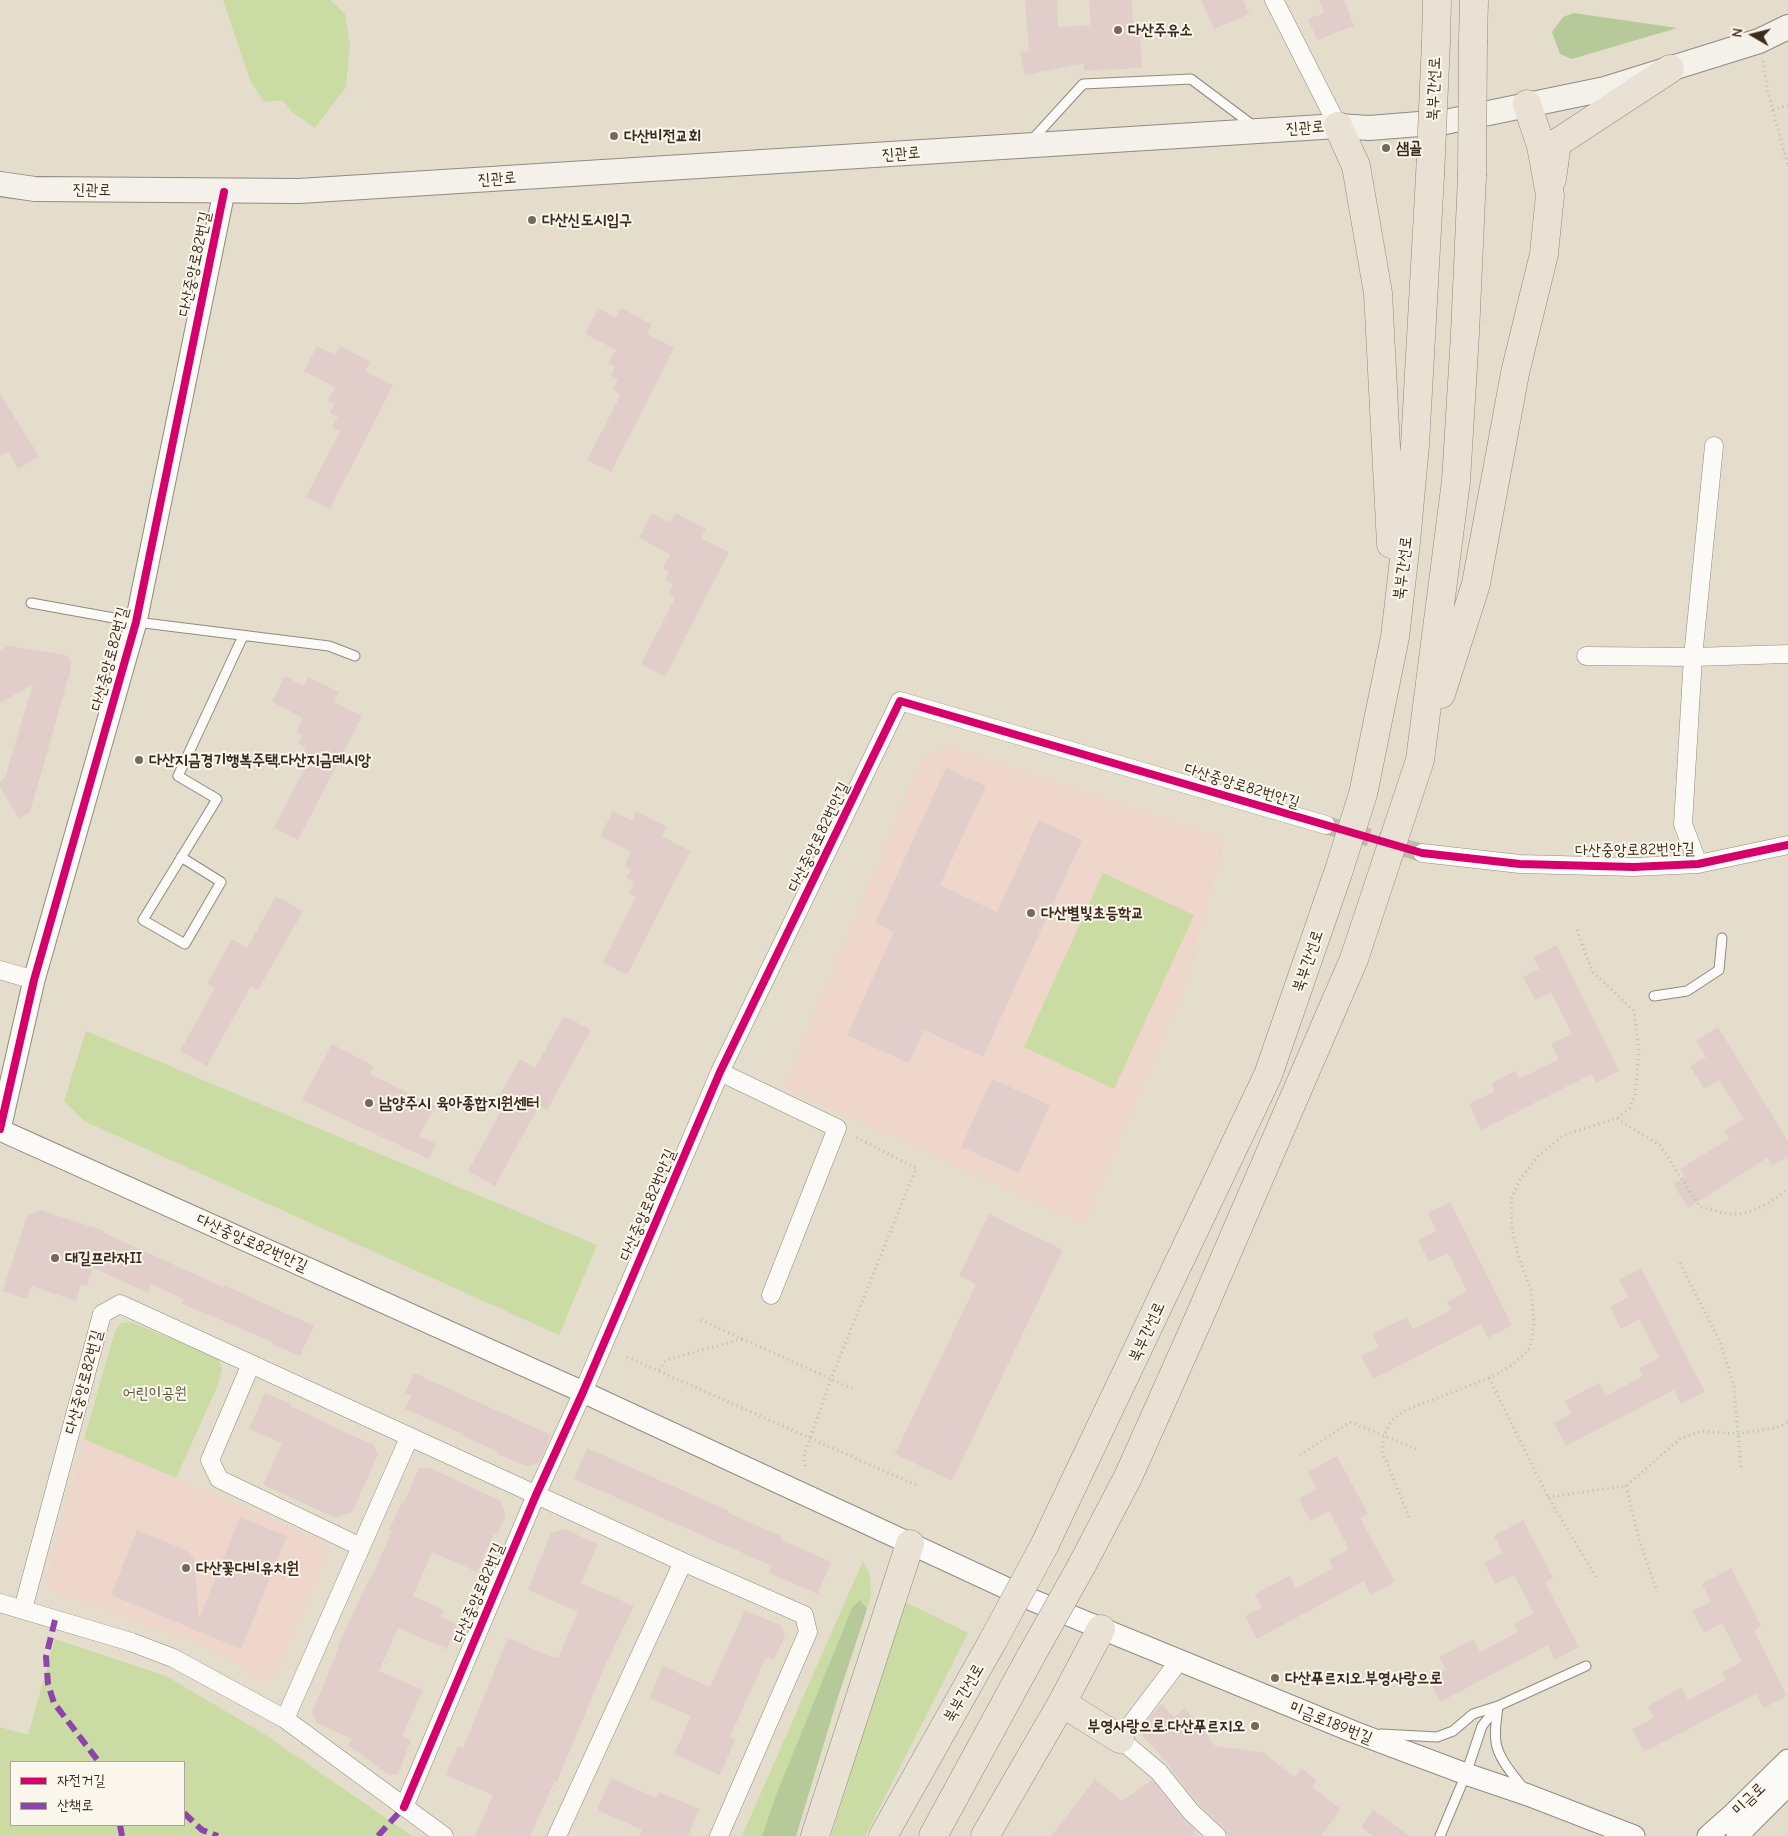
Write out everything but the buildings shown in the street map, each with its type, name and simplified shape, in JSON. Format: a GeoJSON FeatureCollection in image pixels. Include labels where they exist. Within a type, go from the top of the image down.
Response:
{"type":"FeatureCollection","features":[{"type":"Feature","properties":{"kind":"highway","name":"북부간선로"},"geometry":{"type":"LineString","coordinates":[[883,1836],[996,1637],[1044,1546],[1268,1075],[1339,870],[1363,794],[1395,637],[1415,444],[1430,176],[1437,0]]}},
{"type":"Feature","properties":{"kind":"highway"},"geometry":{"type":"LineString","coordinates":[[1420,760],[1456,480],[1472,176],[1475,14]]}},
{"type":"Feature","properties":{"kind":"highway"},"geometry":{"type":"LineString","coordinates":[[933,1836],[1082,1565],[1136,1460],[1354,959],[1476,584],[1515,373],[1544,254],[1557,143],[1670,69]]}},
{"type":"Feature","properties":{"kind":"highway"},"geometry":{"type":"LineString","coordinates":[[1527,104],[1541,146],[1550,195]]}},
{"type":"Feature","properties":{"kind":"highway"},"geometry":{"type":"LineString","coordinates":[[1338,126],[1356,166],[1378,293],[1390,500],[1395,637]]}},
{"type":"Feature","properties":{"kind":"highway"},"geometry":{"type":"LineString","coordinates":[[815,1836],[910,1544]]}},
{"type":"Feature","properties":{"kind":"highway"},"geometry":{"type":"LineString","coordinates":[[985,1836],[1062,1702],[1101,1629]]}},
{"type":"Feature","properties":{"kind":"highway"},"geometry":{"type":"LineString","coordinates":[[1062,1702],[1120,1739]]}},
{"type":"Feature","properties":{"kind":"main road","name":"진관로"},"geometry":{"type":"LineString","coordinates":[[0,184],[35,189],[224,192],[300,191],[1338,126],[1369,128],[1445,122],[1527,104],[1605,90],[1759,41],[1788,27]]}},
{"type":"Feature","properties":{"kind":"street"},"geometry":{"type":"LineString","coordinates":[[1274,0],[1338,126]]}},
{"type":"Feature","properties":{"kind":"street","name":"다산중앙로82번길"},"geometry":{"type":"LineString","coordinates":[[0,1129],[34,980],[136,622],[224,192]]}},
{"type":"Feature","properties":{"kind":"street"},"geometry":{"type":"LineString","coordinates":[[1698,864],[1683,824],[1693,658],[1714,446]]}},
{"type":"Feature","properties":{"kind":"street"},"geometry":{"type":"LineString","coordinates":[[1586,656],[1693,658],[1788,654]]}},
{"type":"Feature","properties":{"kind":"street","name":"다산중앙로82번안길"},"geometry":{"type":"LineString","coordinates":[[0,1129],[584,1392],[720,1072],[900,701],[1326,825]]}},
{"type":"Feature","properties":{"kind":"street","name":"다산중앙로82번안길"},"geometry":{"type":"LineString","coordinates":[[1422,853],[1520,864],[1634,867],[1698,864],[1788,844]]}},
{"type":"Feature","properties":{"kind":"street"},"geometry":{"type":"LineString","coordinates":[[0,970],[34,980]]}},
{"type":"Feature","properties":{"kind":"street"},"geometry":{"type":"LineString","coordinates":[[720,1072],[837,1128],[771,1295]]}},
{"type":"Feature","properties":{"kind":"street","name":"다산중앙로82번길"},"geometry":{"type":"LineString","coordinates":[[23,1609],[102,1314],[120,1304],[409,1438],[804,1615],[808,1632],[719,1836]]}},
{"type":"Feature","properties":{"kind":"street"},"geometry":{"type":"LineString","coordinates":[[251,1364],[210,1460],[219,1479],[362,1547]]}},
{"type":"Feature","properties":{"kind":"street","name":"다산중앙로82번길"},"geometry":{"type":"LineString","coordinates":[[404,1806],[536,1495],[584,1392]]}},
{"type":"Feature","properties":{"kind":"street","name":"미금로189번길"},"geometry":{"type":"LineString","coordinates":[[584,1392],[1032,1600],[1354,1732],[1528,1795],[1634,1836]]}},
{"type":"Feature","properties":{"kind":"street"},"geometry":{"type":"LineString","coordinates":[[285,1719],[409,1438]]}},
{"type":"Feature","properties":{"kind":"street"},"geometry":{"type":"LineString","coordinates":[[558,1836],[684,1562]]}},
{"type":"Feature","properties":{"kind":"street"},"geometry":{"type":"LineString","coordinates":[[0,1603],[131,1642],[173,1658],[285,1719],[444,1836]]}},
{"type":"Feature","properties":{"kind":"street"},"geometry":{"type":"LineString","coordinates":[[1179,1661],[1120,1739],[1159,1772],[1191,1812],[1216,1836]]}},
{"type":"Feature","properties":{"kind":"street","name":"미금로"},"geometry":{"type":"LineString","coordinates":[[1708,1836],[1788,1760]]}},
{"type":"Feature","properties":{"kind":"street","name":"미금로"},"geometry":{"type":"LineString","coordinates":[[1737,1836],[1788,1785]]}},
{"type":"Feature","properties":{"kind":"lane"},"geometry":{"type":"LineString","coordinates":[[1026,146],[1083,84],[1191,79],[1262,131]]}},
{"type":"Feature","properties":{"kind":"lane"},"geometry":{"type":"LineString","coordinates":[[31,603],[136,622],[329,646],[355,656]]}},
{"type":"Feature","properties":{"kind":"lane"},"geometry":{"type":"LineString","coordinates":[[182,857],[220,882],[185,944],[143,920],[217,799],[178,776],[243,636]]}},
{"type":"Feature","properties":{"kind":"lane"},"geometry":{"type":"LineString","coordinates":[[1654,996],[1687,991],[1719,970],[1722,938]]}},
{"type":"Feature","properties":{"kind":"lane"},"geometry":{"type":"LineString","coordinates":[[1354,1732],[1437,1737],[1453,1732],[1473,1714],[1498,1706],[1586,1666]]}},
{"type":"Feature","properties":{"kind":"lane"},"geometry":{"type":"LineString","coordinates":[[1440,1836],[1466,1774],[1482,1726],[1498,1706]]}},
{"type":"Feature","properties":{"kind":"lane"},"geometry":{"type":"LineString","coordinates":[[1498,1706],[1495,1731],[1496,1744],[1504,1760],[1528,1795]]}},
{"type":"Feature","properties":{"kind":"path"},"geometry":{"type":"LineString","coordinates":[[1759,41],[1773,110],[1788,166]]}},
{"type":"Feature","properties":{"kind":"path"},"geometry":{"type":"LineString","coordinates":[[1773,110],[1788,105]]}},
{"type":"Feature","properties":{"kind":"path"},"geometry":{"type":"LineString","coordinates":[[1409,1517],[1382,1451],[1384,1435],[1391,1421],[1406,1410],[1489,1378],[1512,1364],[1530,1348],[1534,1324],[1531,1290],[1518,1255],[1512,1229],[1511,1200],[1519,1181],[1539,1155],[1564,1136],[1617,1118],[1630,1108],[1635,1095],[1638,1050],[1634,1010],[1593,972],[1576,926]]}},
{"type":"Feature","properties":{"kind":"path"},"geometry":{"type":"LineString","coordinates":[[1617,1118],[1660,1145],[1700,1207],[1731,1214],[1749,1211],[1770,1203],[1788,1189]]}},
{"type":"Feature","properties":{"kind":"path"},"geometry":{"type":"LineString","coordinates":[[805,1466],[804,1455],[831,1379],[916,1168],[837,1128]]}},
{"type":"Feature","properties":{"kind":"path"},"geometry":{"type":"LineString","coordinates":[[1680,1262],[1720,1342],[1734,1387],[1742,1468]]}},
{"type":"Feature","properties":{"kind":"path"},"geometry":{"type":"LineString","coordinates":[[701,1320],[853,1389]]}},
{"type":"Feature","properties":{"kind":"path"},"geometry":{"type":"LineString","coordinates":[[659,1370],[666,1360],[743,1339]]}},
{"type":"Feature","properties":{"kind":"path"},"geometry":{"type":"LineString","coordinates":[[627,1356],[916,1485]]}},
{"type":"Feature","properties":{"kind":"path"},"geometry":{"type":"LineString","coordinates":[[1489,1378],[1548,1497],[1596,1577]]}},
{"type":"Feature","properties":{"kind":"path"},"geometry":{"type":"LineString","coordinates":[[1300,1455],[1350,1422],[1417,1449]]}},
{"type":"Feature","properties":{"kind":"path"},"geometry":{"type":"LineString","coordinates":[[1548,1497],[1626,1486],[1680,1439],[1701,1431],[1739,1434],[1779,1427],[1788,1422]]}},
{"type":"Feature","properties":{"kind":"path"},"geometry":{"type":"LineString","coordinates":[[1626,1486],[1639,1539],[1657,1592]]}},
{"type":"Feature","properties":{"kind":"shaded area","name":"다산별빛초등학교"},"geometry":{"type":"Polygon","coordinates":[[[947,746],[1226,839],[1185,987],[1084,1225],[783,1087],[921,760],[947,746]]]}},
{"type":"Feature","properties":{"kind":"shaded area","name":"다산꽃다비유치원"},"geometry":{"type":"Polygon","coordinates":[[[84,1439],[323,1541],[328,1554],[273,1680],[262,1682],[232,1661],[196,1643],[56,1593],[45,1582],[84,1439]]]}},
{"type":"Feature","properties":{"kind":"green space"},"geometry":{"type":"Polygon","coordinates":[[[223,0],[330,0],[345,14],[350,44],[346,87],[315,128],[292,112],[283,100],[264,102],[250,80],[223,0]]]}},
{"type":"Feature","properties":{"kind":"green space"},"geometry":{"type":"Polygon","coordinates":[[[1574,13],[1677,28],[1572,59],[1560,54],[1552,32],[1563,17],[1574,13]]]}},
{"type":"Feature","properties":{"kind":"green space"},"geometry":{"type":"Polygon","coordinates":[[[1103,873],[1194,915],[1114,1089],[1024,1047],[1103,873]]]}},
{"type":"Feature","properties":{"kind":"green space"},"geometry":{"type":"Polygon","coordinates":[[[86,1031],[597,1245],[559,1335],[84,1121],[64,1101],[86,1031]]]}},
{"type":"Feature","properties":{"kind":"green space","name":"어린이공원"},"geometry":{"type":"Polygon","coordinates":[[[131,1322],[218,1358],[222,1368],[218,1385],[176,1478],[84,1439],[115,1331],[121,1323],[131,1322]]]}},
{"type":"Feature","properties":{"kind":"green space"},"geometry":{"type":"Polygon","coordinates":[[[863,1561],[870,1575],[871,1597],[836,1703],[796,1836],[742,1836],[863,1561]]]}},
{"type":"Feature","properties":{"kind":"green space"},"geometry":{"type":"Polygon","coordinates":[[[860,1600],[867,1609],[836,1703],[796,1836],[762,1836],[775,1798],[852,1608],[860,1600]]]}},
{"type":"Feature","properties":{"kind":"green space"},"geometry":{"type":"Polygon","coordinates":[[[903,1601],[968,1633],[865,1836],[831,1836],[903,1601]]]}},
{"type":"Feature","properties":{"kind":"green space"},"geometry":{"type":"Polygon","coordinates":[[[55,1639],[166,1676],[264,1734],[412,1836],[0,1836],[0,1727],[28,1735],[55,1639]]]}},
{"type":"Feature","properties":{"kind":"tunnel"},"geometry":{"type":"LineString","coordinates":[[1326,825],[1422,853]]}},
{"type":"Feature","properties":{"kind":"marked path"},"geometry":{"type":"LineString","coordinates":[[55,1620],[46,1657],[48,1684],[54,1703],[98,1761]]}},
{"type":"Feature","properties":{"kind":"marked path"},"geometry":{"type":"LineString","coordinates":[[378,1836],[404,1807]]}},
{"type":"Feature","properties":{"kind":"marked path"},"geometry":{"type":"LineString","coordinates":[[185,1814],[202,1830],[218,1836]]}},
{"type":"Feature","properties":{"kind":"marked path"},"geometry":{"type":"LineString","coordinates":[[120,1826],[122,1836]]}},
{"type":"Feature","properties":{"kind":"cycle path"},"geometry":{"type":"LineString","coordinates":[[0,1129],[34,980],[136,622],[224,192]]}},
{"type":"Feature","properties":{"kind":"cycle path"},"geometry":{"type":"LineString","coordinates":[[404,1807],[536,1495],[583,1392],[720,1072],[900,701],[1422,853],[1520,864],[1634,867],[1698,864],[1788,845]]}},
{"type":"Feature","properties":{"kind":"place","name":"다산주유소"},"geometry":{"type":"Point","coordinates":[1118,30]}},
{"type":"Feature","properties":{"kind":"place","name":"다산비전교회"},"geometry":{"type":"Point","coordinates":[614,136]}},
{"type":"Feature","properties":{"kind":"place","name":"샘골"},"geometry":{"type":"Point","coordinates":[1386,148]}},
{"type":"Feature","properties":{"kind":"place","name":"다산신도시입구"},"geometry":{"type":"Point","coordinates":[532,220]}},
{"type":"Feature","properties":{"kind":"place","name":"다산지금경기행복주택.다산지금데시앙"},"geometry":{"type":"Point","coordinates":[139,760]}},
{"type":"Feature","properties":{"kind":"place","name":"다산별빛초등학교"},"geometry":{"type":"Point","coordinates":[1031,913]}},
{"type":"Feature","properties":{"kind":"place","name":"남양주시 육아종합지원센터"},"geometry":{"type":"Point","coordinates":[369,1103]}},
{"type":"Feature","properties":{"kind":"place","name":"대길프라자II"},"geometry":{"type":"Point","coordinates":[55,1258]}},
{"type":"Feature","properties":{"kind":"place","name":"다산꽃다비유치원"},"geometry":{"type":"Point","coordinates":[186,1568]}},
{"type":"Feature","properties":{"kind":"place","name":"다산푸르지오.부영사랑으로"},"geometry":{"type":"Point","coordinates":[1275,1678]}},
{"type":"Feature","properties":{"kind":"place","name":"부영사랑으로.다산푸르지오"},"geometry":{"type":"Point","coordinates":[1255,1726]}}]}
